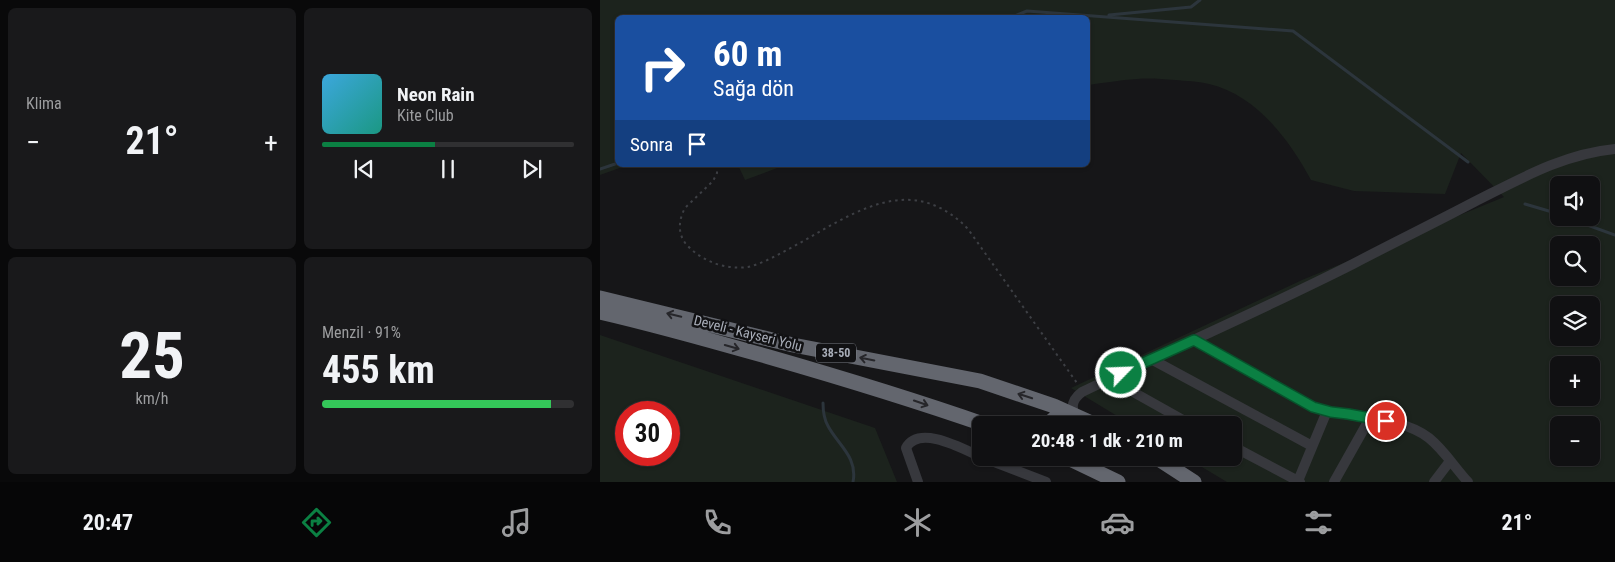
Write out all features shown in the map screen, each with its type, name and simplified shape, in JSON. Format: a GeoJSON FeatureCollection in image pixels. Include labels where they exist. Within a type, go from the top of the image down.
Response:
{"type":"FeatureCollection","features":[{"type":"Feature","properties":{"kind":"highway","name":"Develi - Kayseri Yolu"},"geometry":{"type":"LineString","coordinates":[[600,298],[793,345],[980,381],[1054,406],[1074,416]]}},
{"type":"Feature","properties":{"kind":"highway","name":"Develi - Kayseri Yolu"},"geometry":{"type":"LineString","coordinates":[[600,312],[699,337],[857,382],[972,420]]}},
{"type":"Feature","properties":{"kind":"highway"},"geometry":{"type":"LineString","coordinates":[[1085,466],[1118,482]]}},
{"type":"Feature","properties":{"kind":"highway"},"geometry":{"type":"LineString","coordinates":[[1169,466],[1194,482]]}},
{"type":"Feature","properties":{"kind":"street"},"geometry":{"type":"LineString","coordinates":[[1077,416],[1072,409],[1073,404],[1082,392],[1347,266],[1529,174],[1573,158],[1615,149]]}},
{"type":"Feature","properties":{"kind":"street"},"geometry":{"type":"LineString","coordinates":[[1194,340],[1305,403],[1327,411],[1401,424],[1420,432],[1435,444],[1468,482]]}},
{"type":"Feature","properties":{"kind":"street"},"geometry":{"type":"LineString","coordinates":[[1151,359],[1312,446]]}},
{"type":"Feature","properties":{"kind":"street"},"geometry":{"type":"LineString","coordinates":[[1110,379],[1176,416]]}},
{"type":"Feature","properties":{"kind":"street"},"geometry":{"type":"LineString","coordinates":[[1242,451],[1299,481],[1327,411]]}},
{"type":"Feature","properties":{"kind":"street"},"geometry":{"type":"LineString","coordinates":[[1334,482],[1370,418]]}},
{"type":"Feature","properties":{"kind":"street"},"geometry":{"type":"LineString","coordinates":[[918,482],[906,448],[916,438],[937,439],[972,453]]}},
{"type":"Feature","properties":{"kind":"street"},"geometry":{"type":"LineString","coordinates":[[1434,482],[1450,461]]}},
{"type":"Feature","properties":{"kind":"street"},"geometry":{"type":"LineString","coordinates":[[1005,466],[1046,482]]}},
{"type":"Feature","properties":{"kind":"path"},"geometry":{"type":"LineString","coordinates":[[716,167],[716,177],[685,208],[680,225],[684,242],[705,259],[722,266],[749,266],[766,261],[856,213],[880,203],[908,199],[933,204],[951,214],[972,233],[1082,392]]}},
{"type":"Feature","properties":{"kind":"shaded area"},"geometry":{"type":"Polygon","coordinates":[[[600,0],[1615,0],[1615,482],[1227,482],[1200,466],[1242,466],[1242,416],[1117,416],[1071,388],[1302,280],[1504,197],[1461,153],[1445,194],[1354,191],[1311,180],[1292,149],[1269,121],[1256,108],[1226,90],[1200,82],[1156,79],[1131,79],[1090,85],[1090,15],[615,15],[615,167],[622,167],[600,175],[600,0]]]}},
{"type":"Feature","properties":{"kind":"shaded area"},"geometry":{"type":"Polygon","coordinates":[[[739,167],[780,167],[745,180],[739,167]]]}},
{"type":"Feature","properties":{"kind":"shaded area"},"geometry":{"type":"Polygon","coordinates":[[[600,335],[875,428],[897,482],[600,482],[600,335]]]}},
{"type":"Feature","properties":{"kind":"waterway"},"geometry":{"type":"LineString","coordinates":[[1109,15],[1191,7],[1200,0]]}},
{"type":"Feature","properties":{"kind":"waterway"},"geometry":{"type":"LineString","coordinates":[[1017,15],[1027,11],[1080,15]]}},
{"type":"Feature","properties":{"kind":"waterway"},"geometry":{"type":"LineString","coordinates":[[1090,16],[1293,31],[1468,162]]}},
{"type":"Feature","properties":{"kind":"waterway"},"geometry":{"type":"LineString","coordinates":[[600,169],[615,164]]}},
{"type":"Feature","properties":{"kind":"waterway"},"geometry":{"type":"LineString","coordinates":[[1525,204],[1550,211]]}},
{"type":"Feature","properties":{"kind":"waterway"},"geometry":{"type":"LineString","coordinates":[[1590,226],[1615,235]]}},
{"type":"Feature","properties":{"kind":"waterway"},"geometry":{"type":"LineString","coordinates":[[823,403],[827,423],[853,465],[853,482]]}},
{"type":"Feature","properties":{"kind":"route"},"geometry":{"type":"LineString","coordinates":[[1121,373],[1194,340],[1313,407],[1331,412],[1386,421]]}}]}
